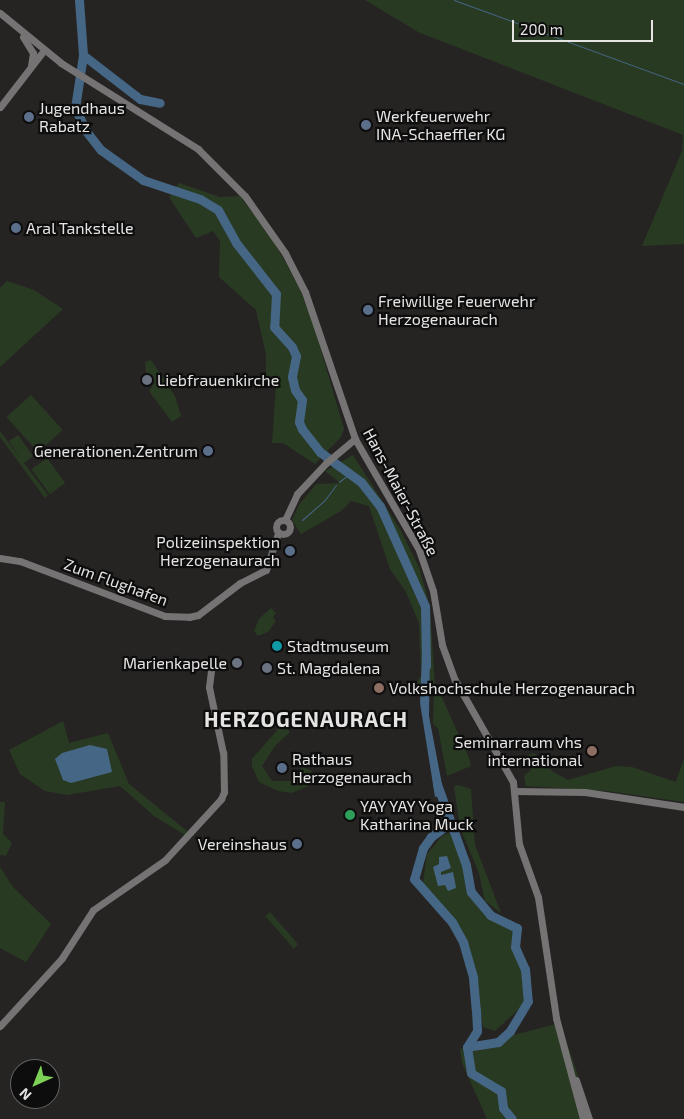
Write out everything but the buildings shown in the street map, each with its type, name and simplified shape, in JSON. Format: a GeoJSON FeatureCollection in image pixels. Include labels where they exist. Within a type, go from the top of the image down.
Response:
{"type":"FeatureCollection","features":[{"type":"Feature","properties":{"kind":"street","name":"Hans-Maier-Straße"},"geometry":{"type":"LineString","coordinates":[[0,13],[69,69],[184,139],[244,196],[286,253],[305,292],[356,439],[419,550],[432,591],[448,661],[461,691],[501,755],[515,791],[517,830],[523,859],[538,897],[559,1035],[583,1119]]}},
{"type":"Feature","properties":{"kind":"street"},"geometry":{"type":"LineString","coordinates":[[15,27],[33,53],[31,67]]}},
{"type":"Feature","properties":{"kind":"street"},"geometry":{"type":"LineString","coordinates":[[0,107],[44,50]]}},
{"type":"Feature","properties":{"kind":"street"},"geometry":{"type":"LineString","coordinates":[[285,520],[276,523],[278,532],[283,534],[289,530],[285,520],[297,494],[336,454],[356,439]]}},
{"type":"Feature","properties":{"kind":"street","name":"Zum Flughafen"},"geometry":{"type":"LineString","coordinates":[[0,558],[20,561],[165,616],[180,617],[198,615],[240,583],[269,567],[278,532]]}},
{"type":"Feature","properties":{"kind":"street"},"geometry":{"type":"LineString","coordinates":[[0,1026],[62,958],[90,914],[174,851],[224,792],[223,753],[209,687],[211,671]]}},
{"type":"Feature","properties":{"kind":"street"},"geometry":{"type":"LineString","coordinates":[[515,791],[585,792],[684,807]]}},
{"type":"Feature","properties":{"kind":"street","name":"Hans-Maier-Straße"},"geometry":{"type":"LineString","coordinates":[[559,1035],[589,1119]]}},
{"type":"Feature","properties":{"kind":"green space"},"geometry":{"type":"Polygon","coordinates":[[[365,0],[684,0],[684,244],[642,246],[682,151],[683,135],[418,32],[365,0]]]}},
{"type":"Feature","properties":{"kind":"green space"},"geometry":{"type":"Polygon","coordinates":[[[179,183],[220,197],[240,196],[274,242],[299,287],[313,323],[344,429],[341,437],[315,464],[283,443],[272,443],[276,386],[266,386],[266,354],[256,310],[219,277],[220,241],[213,231],[196,238],[169,197],[179,183]]]}},
{"type":"Feature","properties":{"kind":"green space"},"geometry":{"type":"Polygon","coordinates":[[[7,281],[34,290],[63,309],[0,367],[0,288],[7,281]]]}},
{"type":"Feature","properties":{"kind":"green space"},"geometry":{"type":"Polygon","coordinates":[[[151,360],[175,396],[181,416],[172,422],[149,391],[155,382],[146,372],[145,362],[151,360]]]}},
{"type":"Feature","properties":{"kind":"green space"},"geometry":{"type":"Polygon","coordinates":[[[31,395],[62,430],[38,452],[6,417],[31,395]]]}},
{"type":"Feature","properties":{"kind":"green space"},"geometry":{"type":"Polygon","coordinates":[[[0,431],[20,458],[9,441],[18,435],[33,456],[24,463],[48,495],[45,498],[0,437],[0,431]]]}},
{"type":"Feature","properties":{"kind":"green space"},"geometry":{"type":"Polygon","coordinates":[[[353,455],[400,529],[419,567],[430,607],[435,686],[416,684],[421,675],[419,623],[406,592],[390,569],[369,506],[351,501],[341,511],[301,534],[292,520],[299,505],[316,484],[340,483],[325,471],[353,455]]]}},
{"type":"Feature","properties":{"kind":"green space"},"geometry":{"type":"Polygon","coordinates":[[[47,458],[65,483],[50,494],[32,469],[47,458]]]}},
{"type":"Feature","properties":{"kind":"green space"},"geometry":{"type":"Polygon","coordinates":[[[271,608],[276,613],[273,617],[276,621],[268,632],[258,636],[254,631],[259,619],[271,608]]]}},
{"type":"Feature","properties":{"kind":"green space"},"geometry":{"type":"Polygon","coordinates":[[[434,690],[439,691],[471,766],[447,776],[438,728],[433,724],[434,690]]]}},
{"type":"Feature","properties":{"kind":"green space"},"geometry":{"type":"Polygon","coordinates":[[[63,721],[69,743],[108,733],[129,784],[187,831],[185,835],[154,816],[120,786],[67,795],[45,791],[20,774],[9,750],[63,721]]]}},
{"type":"Feature","properties":{"kind":"green space"},"geometry":{"type":"Polygon","coordinates":[[[279,728],[287,728],[290,732],[275,746],[262,766],[272,781],[292,781],[302,767],[312,771],[308,786],[292,793],[278,791],[259,782],[252,766],[252,759],[279,728]]]}},
{"type":"Feature","properties":{"kind":"green space"},"geometry":{"type":"Polygon","coordinates":[[[534,753],[552,771],[568,780],[616,766],[632,767],[676,782],[684,758],[684,802],[607,791],[526,786],[524,776],[531,770],[525,757],[534,753]]]}},
{"type":"Feature","properties":{"kind":"green space"},"geometry":{"type":"Polygon","coordinates":[[[458,785],[471,789],[475,845],[501,913],[485,901],[479,873],[460,828],[454,786],[458,785]]]}},
{"type":"Feature","properties":{"kind":"green space"},"geometry":{"type":"Polygon","coordinates":[[[0,802],[5,802],[3,834],[12,843],[6,856],[0,855],[0,802]]]}},
{"type":"Feature","properties":{"kind":"green space"},"geometry":{"type":"Polygon","coordinates":[[[453,831],[466,865],[471,892],[490,915],[517,928],[515,946],[525,969],[528,1001],[495,1031],[483,1027],[481,1013],[476,1010],[473,978],[463,942],[452,922],[422,890],[427,854],[442,836],[453,831]]]}},
{"type":"Feature","properties":{"kind":"green space"},"geometry":{"type":"Polygon","coordinates":[[[0,867],[13,887],[51,924],[26,962],[0,948],[0,867]]]}},
{"type":"Feature","properties":{"kind":"green space"},"geometry":{"type":"Polygon","coordinates":[[[270,912],[298,944],[294,948],[265,916],[270,912]]]}},
{"type":"Feature","properties":{"kind":"green space"},"geometry":{"type":"Polygon","coordinates":[[[560,1023],[593,1119],[487,1119],[462,1063],[460,1049],[560,1023]]]}},
{"type":"Feature","properties":{"kind":"water"},"geometry":{"type":"Polygon","coordinates":[[[422,654],[430,654],[429,716],[444,795],[435,797],[420,703],[422,654]]]}},
{"type":"Feature","properties":{"kind":"water"},"geometry":{"type":"Polygon","coordinates":[[[90,745],[107,749],[112,772],[71,783],[63,780],[55,759],[62,753],[90,745]]]}},
{"type":"Feature","properties":{"kind":"water"},"geometry":{"type":"Polygon","coordinates":[[[447,856],[451,868],[441,872],[441,875],[453,872],[456,888],[448,891],[445,885],[438,886],[433,867],[439,864],[439,857],[447,856]]]}},
{"type":"Feature","properties":{"kind":"waterway"},"geometry":{"type":"LineString","coordinates":[[79,0],[83,55],[75,108],[86,131],[101,150],[143,180],[200,199],[218,210],[237,244],[276,294],[274,327],[292,347],[296,356],[292,377],[295,390],[302,400],[299,422],[302,429],[320,452],[361,482],[380,506],[425,606],[426,666]]}},
{"type":"Feature","properties":{"kind":"waterway"},"geometry":{"type":"LineString","coordinates":[[454,0],[684,84]]}},
{"type":"Feature","properties":{"kind":"waterway"},"geometry":{"type":"LineString","coordinates":[[83,55],[140,99],[160,103]]}},
{"type":"Feature","properties":{"kind":"waterway"},"geometry":{"type":"LineString","coordinates":[[339,482],[348,475]]}},
{"type":"Feature","properties":{"kind":"waterway"},"geometry":{"type":"LineString","coordinates":[[302,520],[324,501],[336,485]]}},
{"type":"Feature","properties":{"kind":"waterway"},"geometry":{"type":"LineString","coordinates":[[437,784],[466,865],[471,892],[490,915],[517,928],[515,947],[525,969],[528,1001],[510,1031],[498,1042],[467,1047],[471,1073],[501,1091],[503,1108],[512,1119]]}},
{"type":"Feature","properties":{"kind":"waterway"},"geometry":{"type":"LineString","coordinates":[[450,823],[431,837],[423,848],[414,879],[452,922],[463,942],[473,978],[477,1031],[467,1047]]}},
{"type":"Feature","properties":{"kind":"place","name":"Jugendhaus Rabatz"},"geometry":{"type":"Point","coordinates":[29,117]}},
{"type":"Feature","properties":{"kind":"place","name":"Werkfeuerwehr INA-Schaeffler KG"},"geometry":{"type":"Point","coordinates":[366,125]}},
{"type":"Feature","properties":{"kind":"place","name":"Aral Tankstelle"},"geometry":{"type":"Point","coordinates":[16,228]}},
{"type":"Feature","properties":{"kind":"place","name":"Freiwillige Feuerwehr Herzogenaurach"},"geometry":{"type":"Point","coordinates":[368,310]}},
{"type":"Feature","properties":{"kind":"place","name":"Liebfrauenkirche"},"geometry":{"type":"Point","coordinates":[147,380]}},
{"type":"Feature","properties":{"kind":"place","name":"Generationen.Zentrum"},"geometry":{"type":"Point","coordinates":[208,451]}},
{"type":"Feature","properties":{"kind":"place","name":"Polizeiinspektion Herzogenaurach"},"geometry":{"type":"Point","coordinates":[290,551]}},
{"type":"Feature","properties":{"kind":"place","name":"Stadtmuseum"},"geometry":{"type":"Point","coordinates":[277,646]}},
{"type":"Feature","properties":{"kind":"place","name":"Marienkapelle"},"geometry":{"type":"Point","coordinates":[237,663]}},
{"type":"Feature","properties":{"kind":"place","name":"St. Magdalena"},"geometry":{"type":"Point","coordinates":[267,668]}},
{"type":"Feature","properties":{"kind":"place","name":"Volkshochschule Herzogenaurach"},"geometry":{"type":"Point","coordinates":[379,688]}},
{"type":"Feature","properties":{"kind":"place","name":"Seminarraum vhs international"},"geometry":{"type":"Point","coordinates":[592,751]}},
{"type":"Feature","properties":{"kind":"place","name":"Rathaus Herzogenaurach"},"geometry":{"type":"Point","coordinates":[282,768]}},
{"type":"Feature","properties":{"kind":"place","name":"YAY YAY Yoga Katharina Muck"},"geometry":{"type":"Point","coordinates":[350,815]}},
{"type":"Feature","properties":{"kind":"place","name":"Vereinshaus"},"geometry":{"type":"Point","coordinates":[297,844]}},
{"type":"Feature","properties":{"kind":"district","name":"HERZOGENAURACH"},"geometry":{"type":"Point","coordinates":[306,719]}}]}
